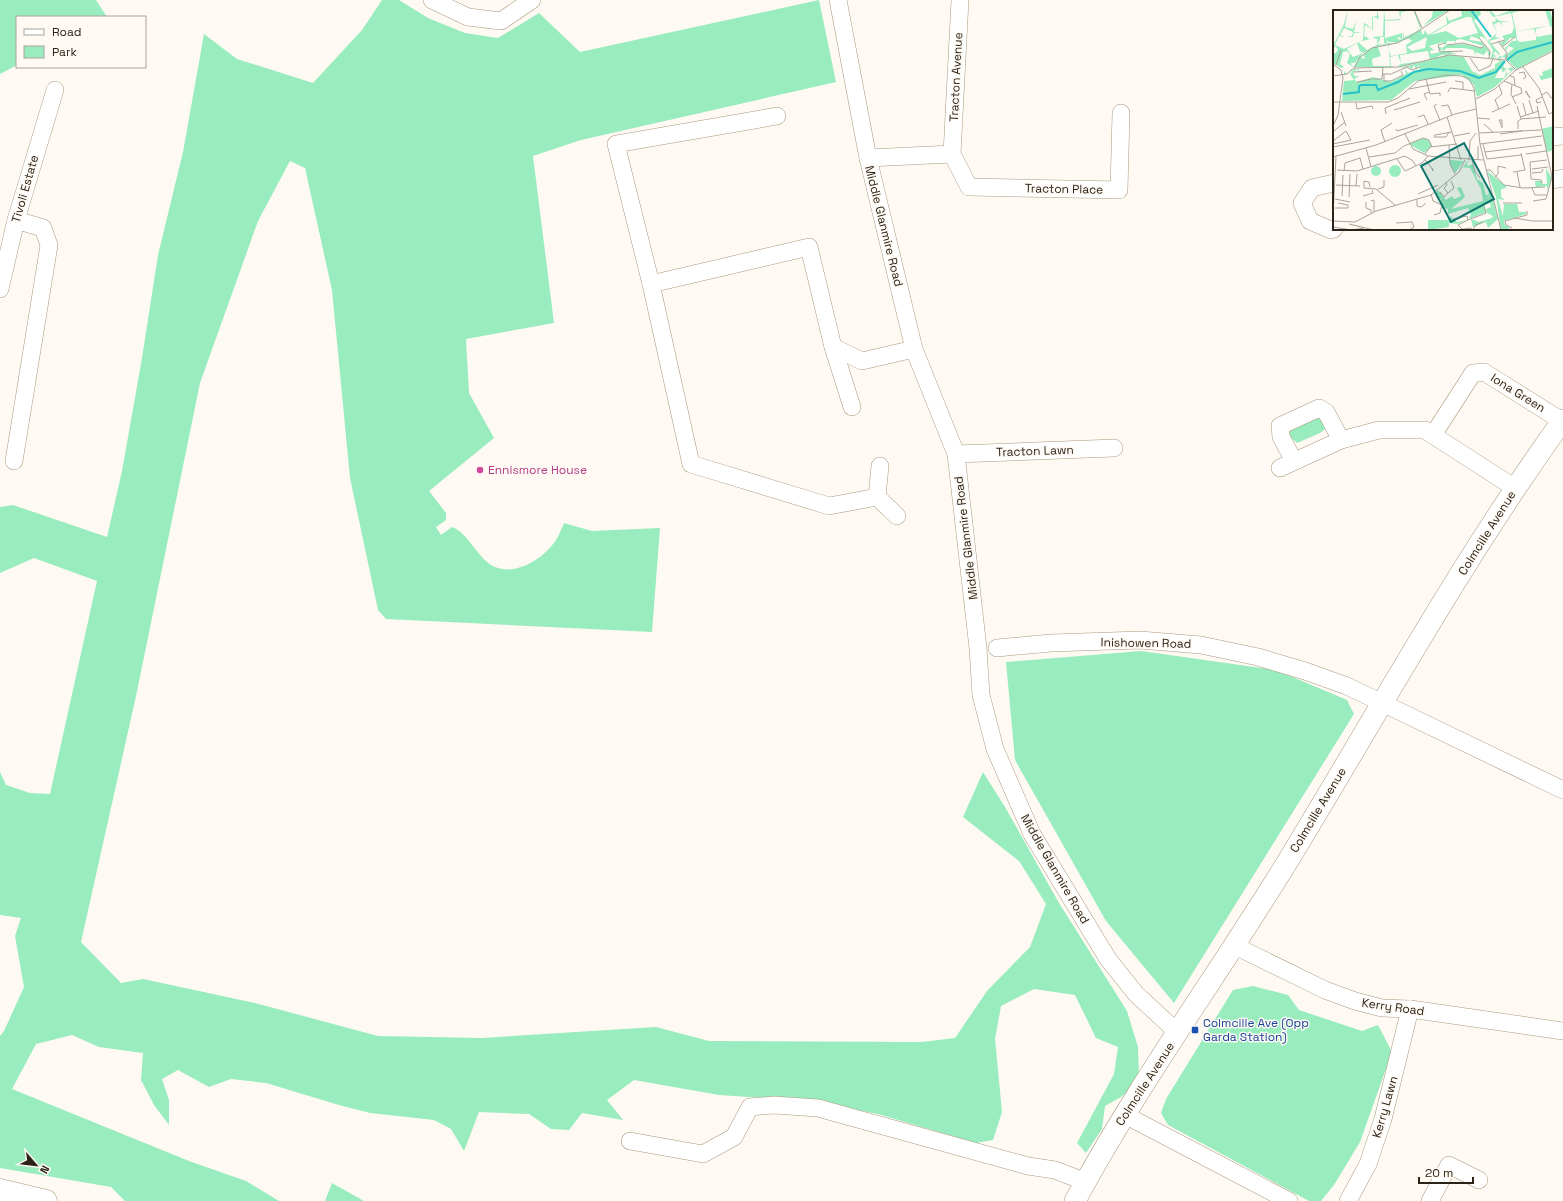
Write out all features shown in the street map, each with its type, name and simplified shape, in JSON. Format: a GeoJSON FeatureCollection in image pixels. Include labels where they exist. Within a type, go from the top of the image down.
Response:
{"type":"FeatureCollection","features":[{"type":"Feature","properties":{"kind":"main road"},"geometry":{"type":"LineString","coordinates":[[0,1190],[46,1201]]}},
{"type":"Feature","properties":{"kind":"street"},"geometry":{"type":"LineString","coordinates":[[432,0],[468,17],[501,21],[532,0]]}},
{"type":"Feature","properties":{"kind":"street","name":"Middle Glanmire Road"},"geometry":{"type":"LineString","coordinates":[[838,0],[868,158],[914,350],[956,454],[978,648],[981,694],[995,749],[1032,834],[1108,959],[1136,994],[1178,1033]]}},
{"type":"Feature","properties":{"kind":"street","name":"Tracton Avenue"},"geometry":{"type":"LineString","coordinates":[[952,154],[960,0]]}},
{"type":"Feature","properties":{"kind":"street","name":"Tivoli Estate"},"geometry":{"type":"LineString","coordinates":[[0,289],[16,220],[55,90]]}},
{"type":"Feature","properties":{"kind":"street","name":"Tracton Place"},"geometry":{"type":"LineString","coordinates":[[952,154],[969,187],[1119,190],[1121,113]]}},
{"type":"Feature","properties":{"kind":"street"},"geometry":{"type":"LineString","coordinates":[[777,116],[616,144],[651,284],[691,464],[829,506],[877,497]]}},
{"type":"Feature","properties":{"kind":"street"},"geometry":{"type":"LineString","coordinates":[[1553,138],[1563,136]]}},
{"type":"Feature","properties":{"kind":"street"},"geometry":{"type":"LineString","coordinates":[[868,158],[952,154]]}},
{"type":"Feature","properties":{"kind":"street"},"geometry":{"type":"LineString","coordinates":[[1553,180],[1563,178]]}},
{"type":"Feature","properties":{"kind":"street"},"geometry":{"type":"LineString","coordinates":[[1333,183],[1312,188],[1302,203],[1310,221],[1330,230],[1333,229]]}},
{"type":"Feature","properties":{"kind":"street"},"geometry":{"type":"LineString","coordinates":[[14,461],[49,245],[44,228],[16,220]]}},
{"type":"Feature","properties":{"kind":"street"},"geometry":{"type":"LineString","coordinates":[[651,284],[809,247],[834,346],[852,407]]}},
{"type":"Feature","properties":{"kind":"street"},"geometry":{"type":"LineString","coordinates":[[834,346],[862,361],[914,350]]}},
{"type":"Feature","properties":{"kind":"street","name":"Iona Green"},"geometry":{"type":"LineString","coordinates":[[1433,434],[1473,373],[1478,372],[1484,372],[1563,420]]}},
{"type":"Feature","properties":{"kind":"street"},"geometry":{"type":"LineString","coordinates":[[1341,440],[1326,412],[1320,408],[1280,426],[1287,465],[1341,440],[1379,430],[1425,430],[1515,488]]}},
{"type":"Feature","properties":{"kind":"street","name":"Colmcille Avenue"},"geometry":{"type":"LineString","coordinates":[[1075,1201],[1125,1115],[1285,865],[1515,488],[1563,420]]}},
{"type":"Feature","properties":{"kind":"street","name":"Tracton Lawn"},"geometry":{"type":"LineString","coordinates":[[956,454],[1114,448]]}},
{"type":"Feature","properties":{"kind":"street"},"geometry":{"type":"LineString","coordinates":[[877,497],[880,466]]}},
{"type":"Feature","properties":{"kind":"street"},"geometry":{"type":"LineString","coordinates":[[877,497],[897,516]]}},
{"type":"Feature","properties":{"kind":"street","name":"Inishowen Road"},"geometry":{"type":"LineString","coordinates":[[996,648],[1051,643],[1140,640],[1201,645],[1258,657],[1305,671],[1347,686],[1563,790]]}},
{"type":"Feature","properties":{"kind":"street","name":"Kerry Road"},"geometry":{"type":"LineString","coordinates":[[1233,945],[1325,990],[1355,1001],[1382,1008],[1410,1009],[1563,1031]]}},
{"type":"Feature","properties":{"kind":"street","name":"Kerry Lawn"},"geometry":{"type":"LineString","coordinates":[[1348,1201],[1368,1164],[1384,1119],[1410,1009]]}},
{"type":"Feature","properties":{"kind":"street"},"geometry":{"type":"LineString","coordinates":[[630,1141],[703,1154],[734,1137],[750,1107],[774,1106],[818,1108],[1028,1166],[1055,1170],[1086,1182]]}},
{"type":"Feature","properties":{"kind":"street"},"geometry":{"type":"LineString","coordinates":[[1125,1115],[1289,1201]]}},
{"type":"Feature","properties":{"kind":"street"},"geometry":{"type":"LineString","coordinates":[[1430,1201],[1449,1165],[1479,1180]]}},
{"type":"Feature","properties":{"kind":"green space"},"geometry":{"type":"Polygon","coordinates":[[[0,0],[96,0],[106,16],[16,16],[16,66],[0,74],[0,0]]]}},
{"type":"Feature","properties":{"kind":"green space"},"geometry":{"type":"Polygon","coordinates":[[[382,0],[399,0],[428,18],[465,33],[498,38],[539,13],[580,52],[819,0],[836,82],[581,140],[533,156],[554,323],[466,339],[469,393],[494,438],[429,491],[446,513],[446,520],[436,527],[441,535],[452,527],[464,535],[489,564],[503,569],[512,569],[529,564],[551,547],[564,523],[592,531],[660,528],[652,632],[386,619],[378,610],[350,478],[332,290],[305,168],[290,161],[258,221],[200,383],[136,696],[81,942],[121,983],[143,979],[255,1003],[378,1036],[482,1038],[656,1027],[709,1041],[922,1042],[955,1038],[987,991],[1030,947],[1046,904],[1019,861],[963,817],[983,772],[1005,807],[1059,903],[1127,1011],[1138,1047],[1139,1081],[1121,1097],[1105,1106],[1102,1129],[1086,1153],[1077,1143],[1114,1074],[1118,1047],[1096,1038],[1075,995],[1034,989],[1001,1006],[995,1039],[1002,1112],[993,1140],[976,1143],[878,1114],[809,1101],[719,1095],[634,1080],[607,1100],[623,1120],[582,1113],[569,1130],[551,1129],[529,1114],[479,1112],[464,1151],[451,1129],[434,1120],[370,1113],[266,1083],[231,1079],[209,1087],[178,1070],[162,1079],[169,1100],[169,1125],[154,1105],[141,1080],[143,1053],[99,1047],[72,1035],[36,1044],[12,1089],[189,1161],[246,1181],[279,1201],[125,1201],[111,1187],[0,1168],[0,1036],[4,1031],[24,987],[15,936],[21,918],[0,915],[0,772],[6,785],[30,793],[50,794],[97,581],[34,558],[0,573],[0,507],[13,505],[107,537],[122,471],[158,255],[183,152],[204,34],[237,59],[313,83],[362,30],[382,0]]]}},
{"type":"Feature","properties":{"kind":"green space"},"geometry":{"type":"Polygon","coordinates":[[[1321,416],[1325,429],[1320,433],[1297,443],[1289,436],[1289,430],[1321,416]]]}},
{"type":"Feature","properties":{"kind":"green space"},"geometry":{"type":"Polygon","coordinates":[[[1141,651],[1276,670],[1347,700],[1354,714],[1174,1003],[1106,921],[1015,760],[1006,662],[1141,651]]]}},
{"type":"Feature","properties":{"kind":"green space"},"geometry":{"type":"Polygon","coordinates":[[[1253,986],[1288,995],[1299,1010],[1362,1031],[1378,1025],[1392,1052],[1360,1142],[1334,1185],[1321,1201],[1309,1201],[1168,1125],[1161,1113],[1166,1099],[1233,990],[1253,986]]]}},
{"type":"Feature","properties":{"kind":"green space"},"geometry":{"type":"Polygon","coordinates":[[[332,1183],[364,1201],[325,1201],[332,1183]]]}},
{"type":"Feature","properties":{"kind":"place","name":"Ennismore House"},"geometry":{"type":"Point","coordinates":[480,470]}},
{"type":"Feature","properties":{"kind":"place","name":"Colmcille Ave (Opp Garda Station)"},"geometry":{"type":"Point","coordinates":[1195,1030]}}]}
